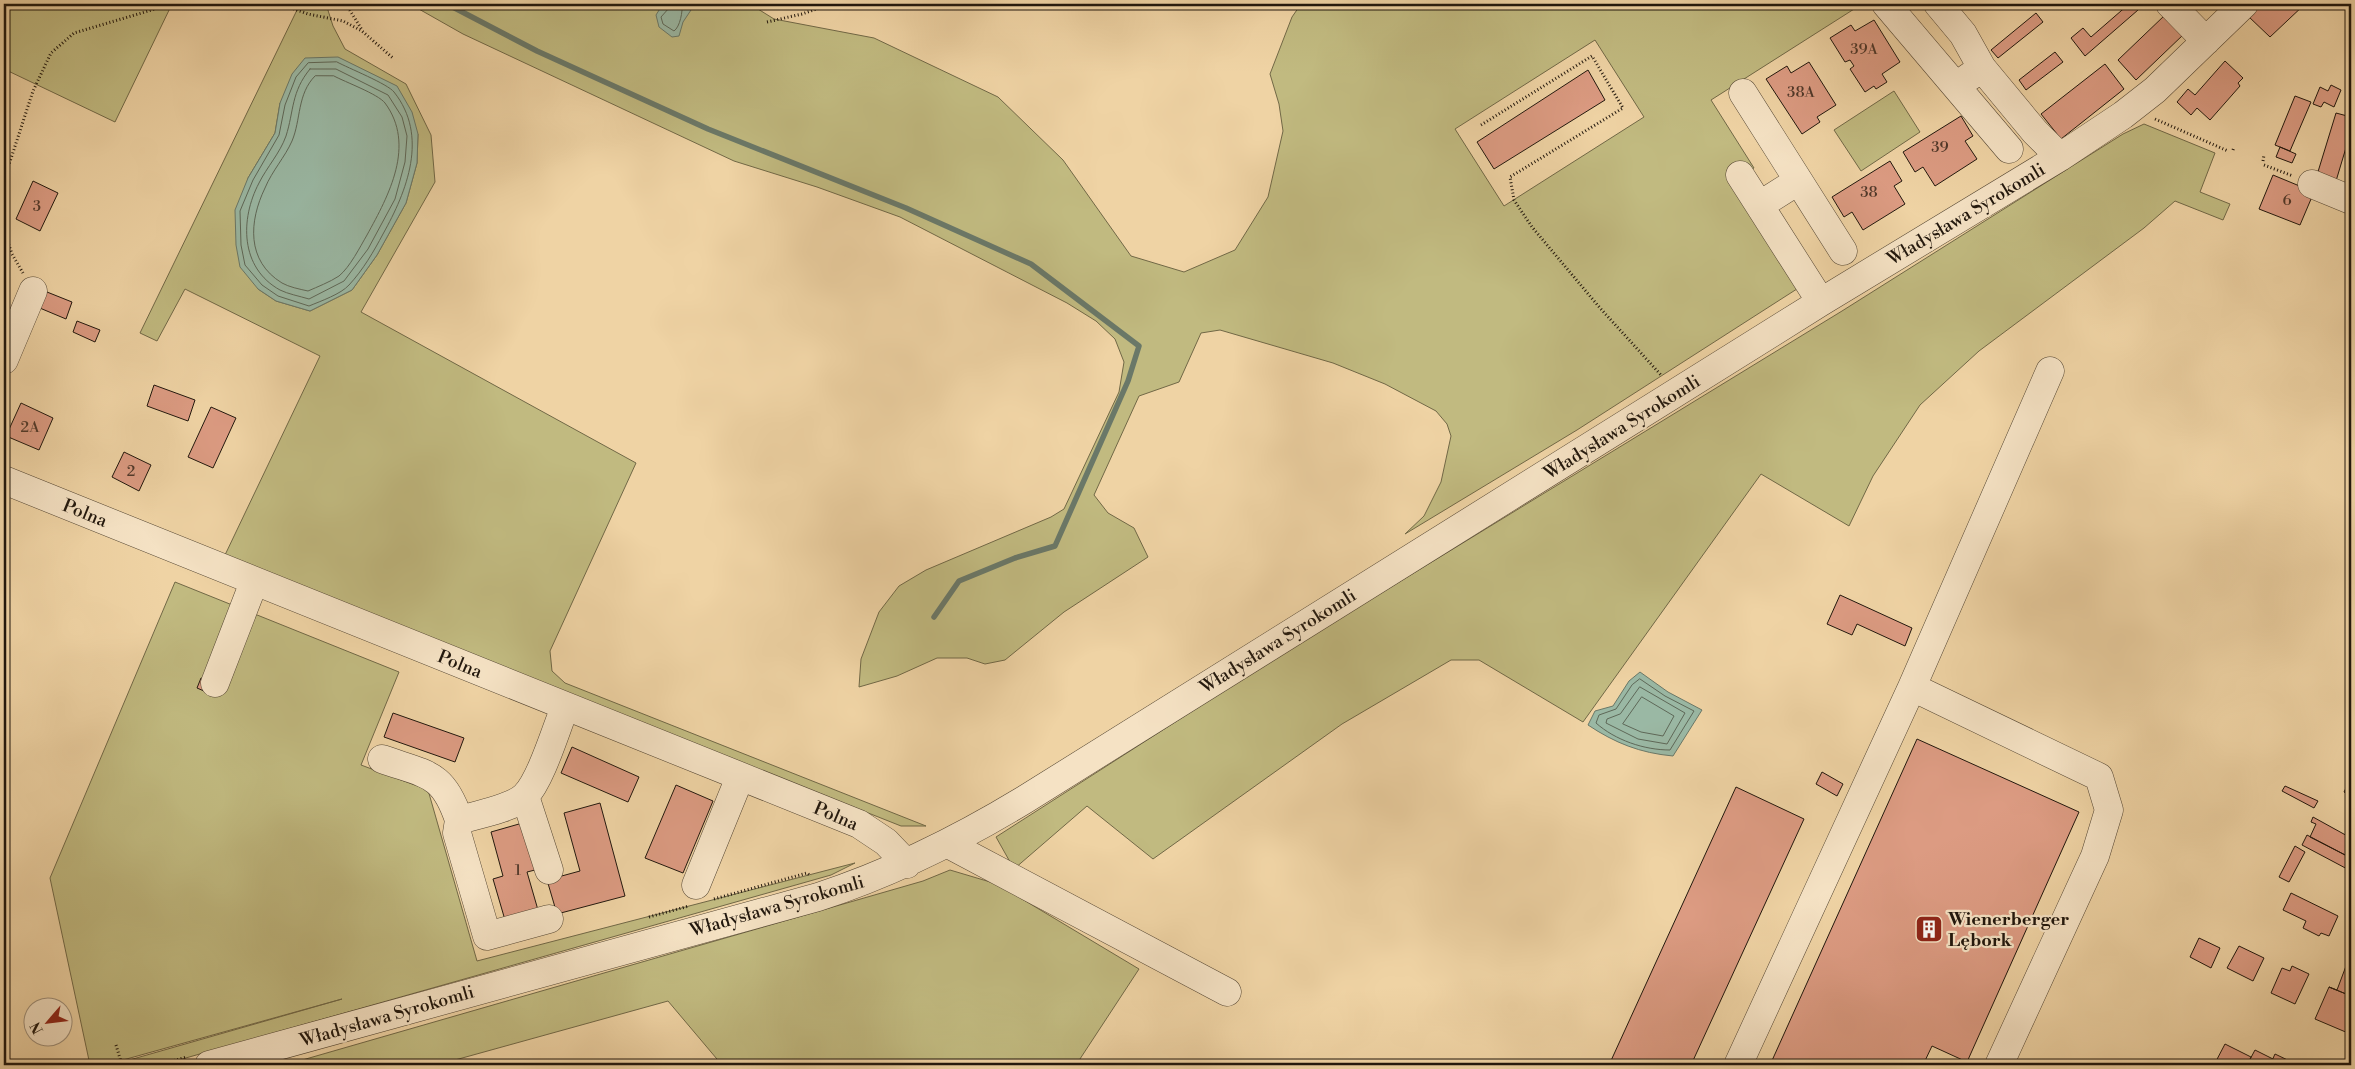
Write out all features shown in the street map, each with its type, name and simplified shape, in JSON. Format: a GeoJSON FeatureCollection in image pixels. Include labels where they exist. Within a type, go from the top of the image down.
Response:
{"type":"FeatureCollection","features":[{"type":"Feature","properties":{"kind":"street"},"geometry":{"type":"LineString","coordinates":[[1886,4],[2010,149]]}},
{"type":"Feature","properties":{"kind":"street"},"geometry":{"type":"LineString","coordinates":[[1938,4],[1964,34],[1982,68],[2035,132],[2060,157]]}},
{"type":"Feature","properties":{"kind":"street"},"geometry":{"type":"LineString","coordinates":[[2170,4],[2206,41]]}},
{"type":"Feature","properties":{"kind":"street","name":"Władysława Syrokomli"},"geometry":{"type":"LineString","coordinates":[[201,1060],[818,897],[907,864],[948,844],[1032,795],[1821,302],[2060,157],[2123,115],[2154,90],[2244,4]]}},
{"type":"Feature","properties":{"kind":"street"},"geometry":{"type":"LineString","coordinates":[[1956,86],[1982,68]]}},
{"type":"Feature","properties":{"kind":"street"},"geometry":{"type":"LineString","coordinates":[[1743,93],[1843,252]]}},
{"type":"Feature","properties":{"kind":"street"},"geometry":{"type":"LineString","coordinates":[[1740,175],[1821,302]]}},
{"type":"Feature","properties":{"kind":"street"},"geometry":{"type":"LineString","coordinates":[[1760,205],[1798,181]]}},
{"type":"Feature","properties":{"kind":"street"},"geometry":{"type":"LineString","coordinates":[[2305,181],[2351,200]]}},
{"type":"Feature","properties":{"kind":"street"},"geometry":{"type":"LineString","coordinates":[[4,360],[33,291]]}},
{"type":"Feature","properties":{"kind":"street"},"geometry":{"type":"LineString","coordinates":[[1738,1065],[1912,687],[2050,370]]}},
{"type":"Feature","properties":{"kind":"street","name":"Polna"},"geometry":{"type":"LineString","coordinates":[[4,480],[859,824],[886,842],[907,864]]}},
{"type":"Feature","properties":{"kind":"street"},"geometry":{"type":"LineString","coordinates":[[215,683],[254,582]]}},
{"type":"Feature","properties":{"kind":"street"},"geometry":{"type":"LineString","coordinates":[[1912,687],[2099,777],[2109,810],[2095,856],[1999,1065]]}},
{"type":"Feature","properties":{"kind":"street"},"geometry":{"type":"LineString","coordinates":[[459,820],[508,805],[525,796],[534,782],[566,706]]}},
{"type":"Feature","properties":{"kind":"street"},"geometry":{"type":"LineString","coordinates":[[382,759],[433,777],[444,786],[452,799],[459,820],[456,833],[487,936],[549,919]]}},
{"type":"Feature","properties":{"kind":"street"},"geometry":{"type":"LineString","coordinates":[[700,897],[740,777]]}},
{"type":"Feature","properties":{"kind":"street"},"geometry":{"type":"LineString","coordinates":[[525,796],[549,870]]}},
{"type":"Feature","properties":{"kind":"street"},"geometry":{"type":"LineString","coordinates":[[948,844],[1227,992]]}},
{"type":"Feature","properties":{"kind":"path"},"geometry":{"type":"LineString","coordinates":[[4,180],[32,91],[51,53],[74,33],[172,4]]}},
{"type":"Feature","properties":{"kind":"path"},"geometry":{"type":"LineString","coordinates":[[280,4],[308,14],[343,21],[362,31],[394,59]]}},
{"type":"Feature","properties":{"kind":"path"},"geometry":{"type":"LineString","coordinates":[[346,4],[362,31]]}},
{"type":"Feature","properties":{"kind":"path"},"geometry":{"type":"LineString","coordinates":[[767,22],[802,14],[831,4]]}},
{"type":"Feature","properties":{"kind":"path"},"geometry":{"type":"LineString","coordinates":[[1481,125],[1592,56],[1624,108],[1510,177],[1514,200],[1532,227],[1600,308],[1655,366],[1674,394]]}},
{"type":"Feature","properties":{"kind":"path"},"geometry":{"type":"LineString","coordinates":[[2152,117],[2228,151]]}},
{"type":"Feature","properties":{"kind":"path"},"geometry":{"type":"LineString","coordinates":[[2264,155],[2263,163],[2305,181]]}},
{"type":"Feature","properties":{"kind":"path"},"geometry":{"type":"LineString","coordinates":[[4,231],[12,254],[33,291]]}},
{"type":"Feature","properties":{"kind":"path"},"geometry":{"type":"LineString","coordinates":[[646,918],[700,897],[807,873],[811,876],[818,897]]}},
{"type":"Feature","properties":{"kind":"path"},"geometry":{"type":"LineString","coordinates":[[116,1044],[122,1065]]}},
{"type":"Feature","properties":{"kind":"path"},"geometry":{"type":"LineString","coordinates":[[157,1065],[201,1060]]}},
{"type":"Feature","properties":{"kind":"shaded area"},"geometry":{"type":"Polygon","coordinates":[[[4,4],[172,4],[115,122],[4,69],[4,4]]]}},
{"type":"Feature","properties":{"kind":"shaded area"},"geometry":{"type":"Polygon","coordinates":[[[280,4],[326,4],[333,26],[345,49],[406,84],[431,135],[435,182],[361,312],[636,463],[550,651],[552,671],[565,683],[926,826],[901,826],[225,555],[320,356],[185,289],[157,341],[140,333],[297,10],[280,4]],[[280,103],[275,133],[248,178],[258,289],[276,301],[310,311],[352,290],[377,255],[406,203],[417,163],[418,134],[280,103]]]}},
{"type":"Feature","properties":{"kind":"shaded area"},"geometry":{"type":"Polygon","coordinates":[[[410,4],[750,4],[774,19],[874,38],[998,97],[1063,160],[1131,256],[1184,272],[1235,250],[1268,197],[1283,131],[1279,104],[1270,74],[1292,17],[1301,4],[1862,4],[1711,100],[1754,168],[1732,180],[1800,287],[1577,430],[1405,534],[1424,516],[1441,482],[1451,436],[1447,424],[1436,411],[1385,384],[1333,363],[1220,330],[1201,333],[1179,382],[1139,396],[1094,495],[1108,513],[1134,528],[1148,557],[1064,612],[1005,660],[985,664],[967,658],[937,658],[897,676],[859,687],[861,659],[879,612],[899,586],[926,570],[1051,517],[1064,509],[1119,392],[1124,362],[1115,339],[1096,321],[1067,303],[900,217],[817,187],[734,161],[463,34],[410,4]],[[1595,40],[1455,129],[1504,206],[1644,117],[1595,40]]]}},
{"type":"Feature","properties":{"kind":"shaded area"},"geometry":{"type":"Polygon","coordinates":[[[1894,91],[1920,132],[1861,171],[1834,130],[1894,91]]]}},
{"type":"Feature","properties":{"kind":"shaded area"},"geometry":{"type":"Polygon","coordinates":[[[2144,124],[2215,153],[2200,192],[2230,204],[2223,220],[2175,201],[2144,228],[1979,351],[1920,405],[1873,476],[1849,526],[1761,474],[1583,722],[1479,660],[1451,660],[1342,724],[1153,859],[1087,806],[1014,869],[996,837],[1278,656],[1842,311],[2123,134],[2144,124]]]}},
{"type":"Feature","properties":{"kind":"shaded area"},"geometry":{"type":"Polygon","coordinates":[[[175,582],[399,672],[361,765],[428,790],[477,961],[855,863],[831,875],[161,1065],[112,1065],[342,999],[105,1065],[90,1065],[50,878],[175,582]]]}},
{"type":"Feature","properties":{"kind":"shaded area"},"geometry":{"type":"Polygon","coordinates":[[[950,870],[997,884],[1139,969],[1076,1065],[722,1065],[668,1001],[437,1065],[285,1065],[923,881],[950,870]]]}},
{"type":"Feature","properties":{"kind":"water"},"geometry":{"type":"Polygon","coordinates":[[[670,4],[681,4],[691,10],[683,22],[679,36],[672,37],[659,27],[656,15],[661,7],[670,4]]]}},
{"type":"Feature","properties":{"kind":"water"},"geometry":{"type":"Polygon","coordinates":[[[338,57],[397,86],[412,112],[418,134],[417,163],[406,203],[377,255],[352,290],[310,311],[276,301],[258,289],[240,267],[236,245],[235,210],[248,178],[275,133],[280,103],[292,74],[305,58],[338,57]]]}},
{"type":"Feature","properties":{"kind":"water"},"geometry":{"type":"Polygon","coordinates":[[[1640,672],[1668,692],[1702,710],[1673,756],[1661,755],[1628,746],[1588,725],[1595,711],[1613,706],[1629,681],[1640,672]]]}},
{"type":"Feature","properties":{"kind":"building"},"geometry":{"type":"Polygon","coordinates":[[[2129,4],[2134,4],[2138,10],[2085,56],[2071,38],[2083,28],[2091,37],[2129,4]]]}},
{"type":"Feature","properties":{"kind":"building"},"geometry":{"type":"Polygon","coordinates":[[[2260,4],[2305,4],[2270,37],[2248,16],[2260,4]]]}},
{"type":"Feature","properties":{"kind":"building"},"geometry":{"type":"Polygon","coordinates":[[[2036,13],[2043,22],[1998,58],[1991,50],[2036,13]]]}},
{"type":"Feature","properties":{"kind":"building"},"geometry":{"type":"Polygon","coordinates":[[[2165,15],[2184,34],[2136,80],[2118,60],[2165,15]]]}},
{"type":"Feature","properties":{"kind":"building"},"geometry":{"type":"Polygon","coordinates":[[[1874,20],[1900,62],[1882,74],[1887,82],[1876,89],[1874,86],[1865,92],[1850,69],[1854,66],[1850,60],[1845,62],[1830,38],[1851,25],[1855,31],[1874,20]]]}},
{"type":"Feature","properties":{"kind":"building"},"geometry":{"type":"Polygon","coordinates":[[[2055,52],[2063,62],[2026,90],[2019,80],[2055,52]]]}},
{"type":"Feature","properties":{"kind":"building"},"geometry":{"type":"Polygon","coordinates":[[[2225,61],[2243,78],[2238,83],[2240,86],[2210,120],[2197,108],[2191,115],[2177,102],[2188,89],[2195,95],[2225,61]]]}},
{"type":"Feature","properties":{"kind":"building"},"geometry":{"type":"Polygon","coordinates":[[[1809,62],[1836,105],[1817,117],[1820,122],[1802,134],[1766,79],[1787,66],[1791,73],[1809,62]]]}},
{"type":"Feature","properties":{"kind":"building"},"geometry":{"type":"Polygon","coordinates":[[[2105,64],[2124,89],[2061,139],[2041,114],[2105,64]]]}},
{"type":"Feature","properties":{"kind":"building"},"geometry":{"type":"Polygon","coordinates":[[[1588,70],[1605,100],[1494,169],[1477,142],[1588,70]]]}},
{"type":"Feature","properties":{"kind":"building"},"geometry":{"type":"Polygon","coordinates":[[[2331,85],[2341,90],[2334,107],[2324,102],[2321,107],[2313,104],[2320,87],[2328,91],[2331,85]]]}},
{"type":"Feature","properties":{"kind":"building"},"geometry":{"type":"Polygon","coordinates":[[[2295,96],[2311,102],[2290,151],[2275,145],[2295,96]]]}},
{"type":"Feature","properties":{"kind":"building"},"geometry":{"type":"Polygon","coordinates":[[[4,106],[8,108],[4,118],[4,106]]]}},
{"type":"Feature","properties":{"kind":"building"},"geometry":{"type":"Polygon","coordinates":[[[2336,113],[2351,117],[2351,131],[2336,181],[2317,175],[2336,113]]]}},
{"type":"Feature","properties":{"kind":"building"},"geometry":{"type":"Polygon","coordinates":[[[1961,116],[1973,136],[1965,141],[1977,159],[1935,186],[1923,167],[1915,172],[1903,152],[1961,116]]]}},
{"type":"Feature","properties":{"kind":"building"},"geometry":{"type":"Polygon","coordinates":[[[2280,147],[2296,154],[2292,163],[2276,157],[2280,147]]]}},
{"type":"Feature","properties":{"kind":"building"},"geometry":{"type":"Polygon","coordinates":[[[1890,161],[1902,181],[1894,186],[1905,204],[1863,230],[1852,212],[1844,217],[1832,197],[1890,161]]]}},
{"type":"Feature","properties":{"kind":"building"},"geometry":{"type":"Polygon","coordinates":[[[2273,175],[2314,192],[2300,225],[2259,209],[2273,175]]]}},
{"type":"Feature","properties":{"kind":"building"},"geometry":{"type":"Polygon","coordinates":[[[33,181],[58,193],[40,231],[16,219],[33,181]]]}},
{"type":"Feature","properties":{"kind":"building"},"geometry":{"type":"Polygon","coordinates":[[[42,290],[72,302],[66,319],[35,306],[42,290]]]}},
{"type":"Feature","properties":{"kind":"building"},"geometry":{"type":"Polygon","coordinates":[[[77,321],[100,330],[95,342],[73,332],[77,321]]]}},
{"type":"Feature","properties":{"kind":"building"},"geometry":{"type":"Polygon","coordinates":[[[154,385],[195,400],[188,421],[147,406],[154,385]]]}},
{"type":"Feature","properties":{"kind":"building"},"geometry":{"type":"Polygon","coordinates":[[[21,403],[53,418],[39,450],[6,436],[21,403]]]}},
{"type":"Feature","properties":{"kind":"building"},"geometry":{"type":"Polygon","coordinates":[[[211,407],[236,418],[213,468],[188,457],[211,407]]]}},
{"type":"Feature","properties":{"kind":"building"},"geometry":{"type":"Polygon","coordinates":[[[124,452],[151,465],[139,491],[112,477],[124,452]]]}},
{"type":"Feature","properties":{"kind":"building"},"geometry":{"type":"Polygon","coordinates":[[[1840,595],[1912,628],[1905,646],[1857,624],[1852,635],[1827,624],[1840,595]]]}},
{"type":"Feature","properties":{"kind":"building"},"geometry":{"type":"Polygon","coordinates":[[[201,678],[208,680],[204,691],[197,688],[201,678]]]}},
{"type":"Feature","properties":{"kind":"building"},"geometry":{"type":"Polygon","coordinates":[[[393,713],[464,738],[455,762],[384,737],[393,713]]]}},
{"type":"Feature","properties":{"kind":"building","name":"Wienerberger Lębork"},"geometry":{"type":"Polygon","coordinates":[[[1917,739],[2079,812],[1967,1062],[1932,1046],[1923,1065],[1770,1065],[1917,739]]]}},
{"type":"Feature","properties":{"kind":"building"},"geometry":{"type":"Polygon","coordinates":[[[572,747],[639,777],[628,802],[561,773],[572,747]]]}},
{"type":"Feature","properties":{"kind":"building"},"geometry":{"type":"Polygon","coordinates":[[[1822,772],[1843,784],[1837,796],[1816,784],[1822,772]]]}},
{"type":"Feature","properties":{"kind":"building"},"geometry":{"type":"Polygon","coordinates":[[[2351,781],[2351,796],[2344,792],[2351,781]]]}},
{"type":"Feature","properties":{"kind":"building"},"geometry":{"type":"Polygon","coordinates":[[[676,785],[713,801],[683,873],[645,858],[676,785]]]}},
{"type":"Feature","properties":{"kind":"building"},"geometry":{"type":"Polygon","coordinates":[[[2285,786],[2318,801],[2314,808],[2282,791],[2285,786]]]}},
{"type":"Feature","properties":{"kind":"building"},"geometry":{"type":"Polygon","coordinates":[[[1736,787],[1804,819],[1691,1065],[1609,1065],[1736,787]]]}},
{"type":"Feature","properties":{"kind":"building"},"geometry":{"type":"Polygon","coordinates":[[[600,803],[625,896],[557,914],[547,880],[580,871],[564,813],[600,803]]]}},
{"type":"Feature","properties":{"kind":"building"},"geometry":{"type":"Polygon","coordinates":[[[2313,817],[2351,838],[2351,849],[2347,856],[2310,837],[2316,824],[2311,822],[2313,817]]]}},
{"type":"Feature","properties":{"kind":"building"},"geometry":{"type":"Polygon","coordinates":[[[526,822],[539,869],[527,872],[538,910],[505,920],[493,879],[503,876],[491,832],[526,822]]]}},
{"type":"Feature","properties":{"kind":"building"},"geometry":{"type":"Polygon","coordinates":[[[2307,835],[2351,858],[2351,871],[2302,845],[2307,835]]]}},
{"type":"Feature","properties":{"kind":"building"},"geometry":{"type":"Polygon","coordinates":[[[2295,846],[2305,852],[2289,882],[2279,877],[2295,846]]]}},
{"type":"Feature","properties":{"kind":"building"},"geometry":{"type":"Polygon","coordinates":[[[2291,893],[2338,916],[2329,936],[2321,933],[2319,936],[2303,928],[2306,921],[2283,910],[2291,893]]]}},
{"type":"Feature","properties":{"kind":"building"},"geometry":{"type":"Polygon","coordinates":[[[2199,938],[2220,948],[2211,968],[2190,957],[2199,938]]]}},
{"type":"Feature","properties":{"kind":"building"},"geometry":{"type":"Polygon","coordinates":[[[2239,946],[2264,958],[2253,981],[2227,968],[2239,946]]]}},
{"type":"Feature","properties":{"kind":"building"},"geometry":{"type":"Polygon","coordinates":[[[2292,966],[2309,974],[2295,1004],[2271,993],[2282,968],[2290,971],[2292,966]]]}},
{"type":"Feature","properties":{"kind":"building"},"geometry":{"type":"Polygon","coordinates":[[[2346,966],[2351,968],[2351,996],[2329,987],[2337,990],[2346,966]]]}},
{"type":"Feature","properties":{"kind":"building"},"geometry":{"type":"Polygon","coordinates":[[[2329,987],[2351,996],[2351,1025],[2348,1033],[2315,1019],[2329,987]]]}},
{"type":"Feature","properties":{"kind":"building"},"geometry":{"type":"Polygon","coordinates":[[[2225,1044],[2251,1057],[2247,1065],[2214,1065],[2225,1044]]]}},
{"type":"Feature","properties":{"kind":"building"},"geometry":{"type":"Polygon","coordinates":[[[2255,1050],[2273,1059],[2270,1065],[2247,1065],[2255,1050]]]}},
{"type":"Feature","properties":{"kind":"building"},"geometry":{"type":"Polygon","coordinates":[[[2275,1054],[2298,1065],[2270,1065],[2275,1054]]]}},
{"type":"Feature","properties":{"kind":"waterway"},"geometry":{"type":"LineString","coordinates":[[447,4],[537,51],[708,129],[906,208],[1031,264],[1139,346],[1128,381],[1055,546],[1015,558],[959,581],[934,617]]}},
{"type":"Feature","properties":{"kind":"place","name":"Wienerberger Lębork"},"geometry":{"type":"Point","coordinates":[1929,929]}}]}
